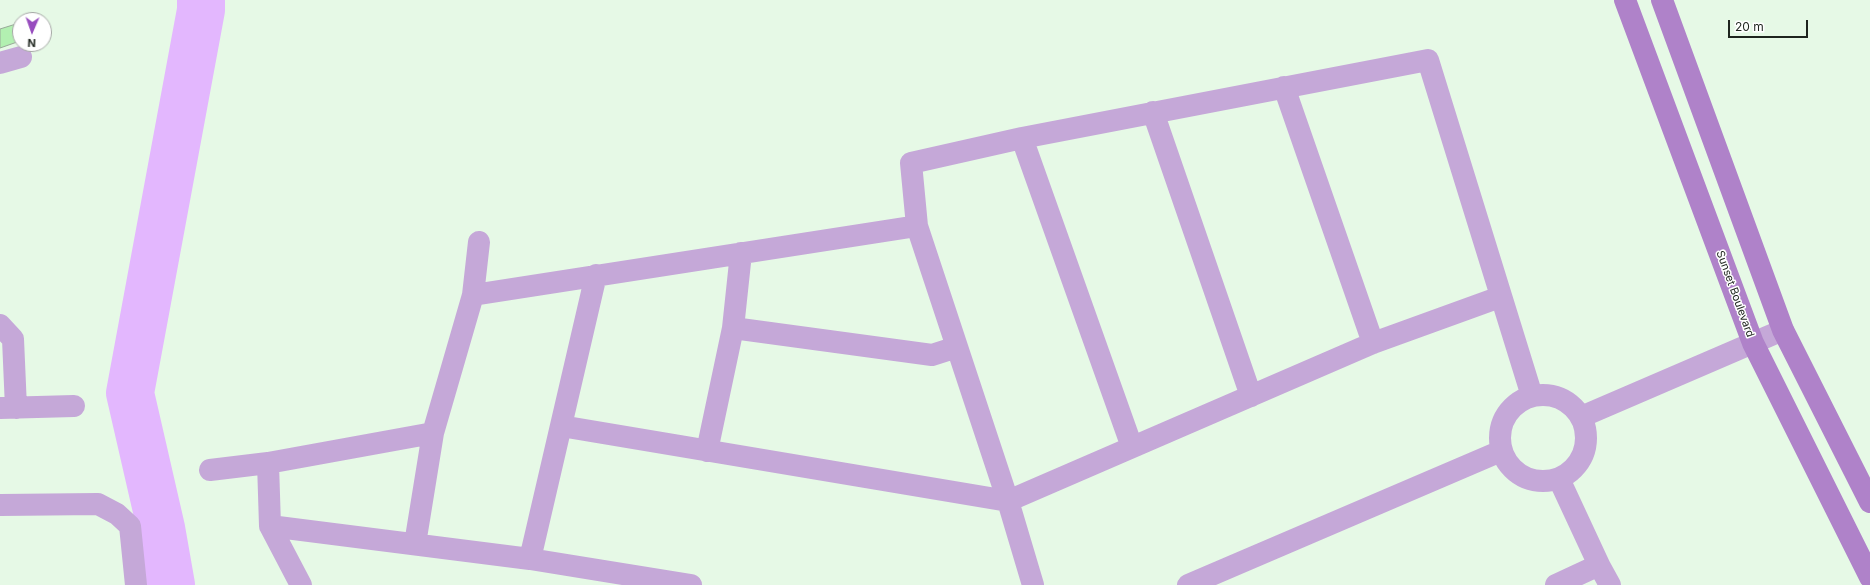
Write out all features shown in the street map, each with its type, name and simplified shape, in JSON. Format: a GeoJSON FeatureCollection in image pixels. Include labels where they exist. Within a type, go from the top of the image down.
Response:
{"type":"FeatureCollection","features":[{"type":"Feature","properties":{"kind":"main road","name":"Sunset Boulevard"},"geometry":{"type":"LineString","coordinates":[[1625,0],[1753,343],[1870,577]]}},
{"type":"Feature","properties":{"kind":"main road"},"geometry":{"type":"LineString","coordinates":[[1662,0],[1783,330],[1870,502]]}},
{"type":"Feature","properties":{"kind":"street"},"geometry":{"type":"LineString","coordinates":[[0,63],[21,57]]}},
{"type":"Feature","properties":{"kind":"street"},"geometry":{"type":"LineString","coordinates":[[1033,585],[1008,501],[917,226],[911,163],[1022,138],[1428,60],[1500,297],[1532,396]]}},
{"type":"Feature","properties":{"kind":"street"},"geometry":{"type":"LineString","coordinates":[[1284,87],[1374,343]]}},
{"type":"Feature","properties":{"kind":"street"},"geometry":{"type":"LineString","coordinates":[[1153,112],[1251,396]]}},
{"type":"Feature","properties":{"kind":"street"},"geometry":{"type":"LineString","coordinates":[[1022,138],[1132,447]]}},
{"type":"Feature","properties":{"kind":"street"},"geometry":{"type":"LineString","coordinates":[[473,295],[917,226]]}},
{"type":"Feature","properties":{"kind":"street"},"geometry":{"type":"LineString","coordinates":[[415,544],[433,433],[473,295],[478,242]]}},
{"type":"Feature","properties":{"kind":"street"},"geometry":{"type":"LineString","coordinates":[[707,451],[733,328],[741,253]]}},
{"type":"Feature","properties":{"kind":"street"},"geometry":{"type":"LineString","coordinates":[[530,559],[596,275]]}},
{"type":"Feature","properties":{"kind":"street"},"geometry":{"type":"LineString","coordinates":[[561,426],[1008,501],[1374,343],[1500,297]]}},
{"type":"Feature","properties":{"kind":"street"},"geometry":{"type":"LineString","coordinates":[[0,325],[12,339],[8,408],[74,406]]}},
{"type":"Feature","properties":{"kind":"street"},"geometry":{"type":"LineString","coordinates":[[733,328],[932,355],[957,347]]}},
{"type":"Feature","properties":{"kind":"street"},"geometry":{"type":"LineString","coordinates":[[1582,417],[1783,330]]}},
{"type":"Feature","properties":{"kind":"street"},"geometry":{"type":"LineString","coordinates":[[1546,395],[1561,398],[1572,406],[1582,417],[1587,431],[1586,446],[1581,460],[1571,472],[1559,479],[1545,482],[1530,480],[1518,474],[1507,464],[1501,451],[1499,437],[1505,417],[1519,401],[1532,396],[1546,395]]}},
{"type":"Feature","properties":{"kind":"street"},"geometry":{"type":"LineString","coordinates":[[210,470],[268,463],[433,433]]}},
{"type":"Feature","properties":{"kind":"street"},"geometry":{"type":"LineString","coordinates":[[1188,585],[1501,451]]}},
{"type":"Feature","properties":{"kind":"street"},"geometry":{"type":"LineString","coordinates":[[268,463],[270,526],[301,585]]}},
{"type":"Feature","properties":{"kind":"street"},"geometry":{"type":"LineString","coordinates":[[1559,479],[1599,565],[1610,585]]}},
{"type":"Feature","properties":{"kind":"street"},"geometry":{"type":"LineString","coordinates":[[0,505],[98,504],[117,514],[130,526],[136,585]]}},
{"type":"Feature","properties":{"kind":"street"},"geometry":{"type":"LineString","coordinates":[[270,526],[530,559],[691,585]]}},
{"type":"Feature","properties":{"kind":"street"},"geometry":{"type":"LineString","coordinates":[[1556,585],[1599,565]]}},
{"type":"Feature","properties":{"kind":"building"},"geometry":{"type":"Polygon","coordinates":[[[12,25],[12,44],[0,48],[0,29],[12,25]]]}},
{"type":"Feature","properties":{"kind":"waterway"},"geometry":{"type":"LineString","coordinates":[[171,585],[161,528],[130,393],[201,10],[201,0]]}}]}
